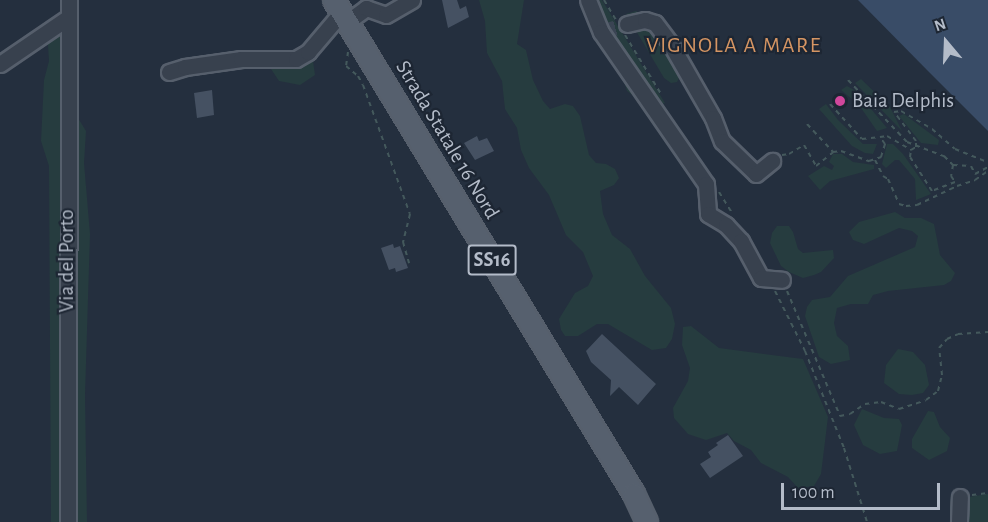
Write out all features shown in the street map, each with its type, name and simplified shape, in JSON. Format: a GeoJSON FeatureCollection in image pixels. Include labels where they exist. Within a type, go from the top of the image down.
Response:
{"type":"FeatureCollection","features":[{"type":"Feature","properties":{"kind":"main road","name":"Strada Statale 16 Nord"},"geometry":{"type":"LineString","coordinates":[[341,12],[634,494],[647,522]]}},
{"type":"Feature","properties":{"kind":"street","name":"Via del Porto"},"geometry":{"type":"LineString","coordinates":[[68,522],[69,0]]}},
{"type":"Feature","properties":{"kind":"street"},"geometry":{"type":"LineString","coordinates":[[169,72],[185,67],[241,59],[296,59],[308,52],[341,12],[366,8],[386,15],[412,0]]}},
{"type":"Feature","properties":{"kind":"street"},"geometry":{"type":"LineString","coordinates":[[588,0],[601,32],[706,184],[708,214],[726,225],[741,241],[761,278],[782,280]]}},
{"type":"Feature","properties":{"kind":"street"},"geometry":{"type":"LineString","coordinates":[[0,64],[69,17]]}},
{"type":"Feature","properties":{"kind":"street"},"geometry":{"type":"LineString","coordinates":[[627,24],[645,20],[655,23],[670,43],[713,118],[722,141],[756,174],[777,158]]}},
{"type":"Feature","properties":{"kind":"street"},"geometry":{"type":"LineString","coordinates":[[959,522],[960,496]]}},
{"type":"Feature","properties":{"kind":"path"},"geometry":{"type":"LineString","coordinates":[[359,42],[347,52],[346,66],[361,79],[403,191],[410,214],[403,242],[409,263]]}},
{"type":"Feature","properties":{"kind":"path"},"geometry":{"type":"LineString","coordinates":[[848,80],[866,101],[879,109],[902,137],[916,147],[939,153],[953,165],[972,166],[975,174],[988,169]]}},
{"type":"Feature","properties":{"kind":"path"},"geometry":{"type":"LineString","coordinates":[[830,104],[862,139],[887,136],[912,150]]}},
{"type":"Feature","properties":{"kind":"path"},"geometry":{"type":"LineString","coordinates":[[916,147],[916,141],[894,112],[901,111],[932,129],[954,149],[988,162]]}},
{"type":"Feature","properties":{"kind":"path"},"geometry":{"type":"LineString","coordinates":[[807,124],[832,152]]}},
{"type":"Feature","properties":{"kind":"path"},"geometry":{"type":"LineString","coordinates":[[777,158],[804,146],[816,166],[832,152],[842,151],[860,160],[875,160],[885,151],[885,144],[880,137]]}},
{"type":"Feature","properties":{"kind":"path"},"geometry":{"type":"LineString","coordinates":[[916,147],[912,150],[910,157],[932,191],[955,182],[951,176],[953,165]]}},
{"type":"Feature","properties":{"kind":"path"},"geometry":{"type":"LineString","coordinates":[[875,160],[883,176],[888,179],[899,204],[906,206],[917,205],[975,180],[988,169]]}},
{"type":"Feature","properties":{"kind":"path"},"geometry":{"type":"LineString","coordinates":[[782,280],[840,416],[850,414],[866,404],[881,402],[899,409],[926,400],[939,391],[942,375],[939,348],[947,339],[958,334],[988,332]]}},
{"type":"Feature","properties":{"kind":"path"},"geometry":{"type":"LineString","coordinates":[[960,496],[988,494]]}},
{"type":"Feature","properties":{"kind":"green space"},"geometry":{"type":"Polygon","coordinates":[[[479,0],[524,0],[517,44],[526,50],[533,80],[543,101],[550,109],[565,104],[573,106],[580,116],[589,155],[596,163],[606,164],[615,169],[619,178],[614,185],[600,191],[603,214],[612,235],[630,249],[645,276],[671,308],[675,324],[672,339],[666,348],[652,350],[608,324],[597,324],[578,336],[565,336],[561,330],[559,319],[575,293],[588,286],[593,276],[583,252],[566,235],[549,195],[529,168],[521,150],[517,128],[505,109],[502,81],[487,53],[485,21],[479,0]]]}},
{"type":"Feature","properties":{"kind":"green space"},"geometry":{"type":"Polygon","coordinates":[[[582,0],[602,0],[665,103],[651,109],[627,91],[618,63],[582,0]]]}},
{"type":"Feature","properties":{"kind":"green space"},"geometry":{"type":"Polygon","coordinates":[[[636,11],[644,16],[677,64],[679,78],[677,82],[671,83],[664,78],[626,14],[636,11]]]}},
{"type":"Feature","properties":{"kind":"green space"},"geometry":{"type":"Polygon","coordinates":[[[60,25],[61,522],[51,522],[49,166],[41,141],[44,80],[49,61],[48,45],[44,36],[60,25]]]}},
{"type":"Feature","properties":{"kind":"green space"},"geometry":{"type":"Polygon","coordinates":[[[307,57],[313,61],[315,75],[300,85],[279,81],[269,66],[307,57]]]}},
{"type":"Feature","properties":{"kind":"green space"},"geometry":{"type":"Polygon","coordinates":[[[861,79],[890,107],[902,131],[855,83],[861,79]]]}},
{"type":"Feature","properties":{"kind":"green space"},"geometry":{"type":"Polygon","coordinates":[[[847,86],[856,91],[887,128],[877,131],[859,105],[841,90],[847,86]]]}},
{"type":"Feature","properties":{"kind":"green space"},"geometry":{"type":"Polygon","coordinates":[[[826,104],[838,120],[863,144],[877,144],[873,154],[865,153],[852,146],[819,109],[826,104]]]}},
{"type":"Feature","properties":{"kind":"green space"},"geometry":{"type":"Polygon","coordinates":[[[75,113],[86,131],[84,163],[90,234],[85,395],[87,522],[73,522],[75,113]]]}},
{"type":"Feature","properties":{"kind":"green space"},"geometry":{"type":"Polygon","coordinates":[[[904,114],[939,140],[938,145],[921,143],[899,116],[904,114]]]}},
{"type":"Feature","properties":{"kind":"green space"},"geometry":{"type":"Polygon","coordinates":[[[887,144],[893,144],[903,154],[931,194],[916,200],[915,179],[899,160],[895,160],[886,168],[882,164],[887,144]]]}},
{"type":"Feature","properties":{"kind":"green space"},"geometry":{"type":"Polygon","coordinates":[[[833,154],[842,154],[853,162],[874,165],[874,169],[830,181],[820,190],[808,176],[824,166],[832,170],[834,166],[829,162],[833,154]]]}},
{"type":"Feature","properties":{"kind":"green space"},"geometry":{"type":"Polygon","coordinates":[[[895,212],[905,218],[921,218],[934,224],[940,255],[955,273],[951,281],[944,285],[888,291],[873,295],[868,304],[851,304],[837,308],[834,323],[837,336],[848,346],[850,360],[831,364],[819,357],[805,316],[807,307],[812,300],[830,297],[848,276],[915,247],[918,236],[912,231],[899,228],[864,244],[853,240],[849,232],[859,222],[895,212]]]}},
{"type":"Feature","properties":{"kind":"green space"},"geometry":{"type":"Polygon","coordinates":[[[777,226],[789,226],[798,249],[803,253],[833,250],[834,258],[821,272],[814,275],[803,278],[789,272],[781,266],[770,243],[772,233],[777,226]]]}},
{"type":"Feature","properties":{"kind":"green space"},"geometry":{"type":"Polygon","coordinates":[[[691,326],[719,348],[803,359],[828,417],[821,474],[814,486],[798,488],[788,477],[761,463],[751,450],[734,441],[727,433],[706,440],[688,434],[674,418],[673,408],[688,381],[690,368],[682,345],[683,327],[691,326]]]}},
{"type":"Feature","properties":{"kind":"green space"},"geometry":{"type":"Polygon","coordinates":[[[898,349],[913,352],[925,365],[929,385],[923,393],[899,394],[884,383],[886,365],[898,349]]]}},
{"type":"Feature","properties":{"kind":"green space"},"geometry":{"type":"Polygon","coordinates":[[[862,409],[884,418],[899,419],[902,425],[897,451],[880,454],[863,445],[854,425],[862,409]]]}},
{"type":"Feature","properties":{"kind":"green space"},"geometry":{"type":"Polygon","coordinates":[[[928,411],[934,412],[940,427],[950,438],[947,451],[929,460],[912,448],[912,439],[928,411]]]}},
{"type":"Feature","properties":{"kind":"green space"},"geometry":{"type":"Polygon","coordinates":[[[988,494],[988,522],[962,522],[962,498],[988,494]]]}},
{"type":"Feature","properties":{"kind":"water"},"geometry":{"type":"Polygon","coordinates":[[[858,0],[988,0],[988,131],[928,71],[858,0]]]}},
{"type":"Feature","properties":{"kind":"building"},"geometry":{"type":"Polygon","coordinates":[[[442,0],[457,0],[460,9],[466,6],[469,17],[448,28],[442,0]]]}},
{"type":"Feature","properties":{"kind":"building"},"geometry":{"type":"Polygon","coordinates":[[[212,90],[214,115],[197,118],[194,93],[212,90]]]}},
{"type":"Feature","properties":{"kind":"building"},"geometry":{"type":"Polygon","coordinates":[[[477,136],[479,141],[487,138],[494,151],[475,160],[464,143],[477,136]]]}},
{"type":"Feature","properties":{"kind":"building"},"geometry":{"type":"Polygon","coordinates":[[[393,244],[394,248],[400,246],[408,268],[396,272],[395,268],[389,270],[381,248],[393,244]]]}},
{"type":"Feature","properties":{"kind":"building"},"geometry":{"type":"Polygon","coordinates":[[[602,334],[656,384],[638,405],[619,387],[610,396],[611,380],[591,362],[586,351],[602,334]]]}},
{"type":"Feature","properties":{"kind":"building"},"geometry":{"type":"Polygon","coordinates":[[[728,435],[743,456],[710,478],[700,464],[711,457],[708,452],[718,445],[716,443],[728,435]]]}},
{"type":"Feature","properties":{"kind":"tunnel"},"geometry":{"type":"LineString","coordinates":[[601,32],[627,24]]}},
{"type":"Feature","properties":{"kind":"place","name":"Baia Delphis"},"geometry":{"type":"Point","coordinates":[840,101]}},
{"type":"Feature","properties":{"kind":"district","name":"VIGNOLA A MARE"},"geometry":{"type":"Point","coordinates":[734,46]}}]}
